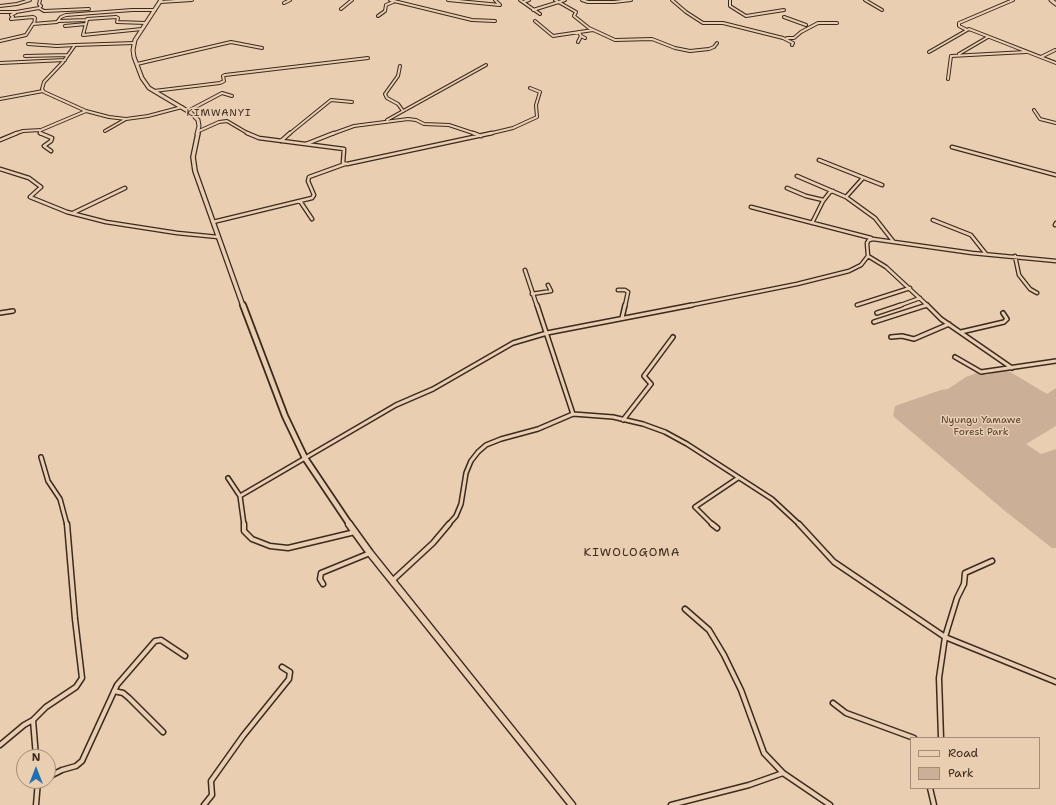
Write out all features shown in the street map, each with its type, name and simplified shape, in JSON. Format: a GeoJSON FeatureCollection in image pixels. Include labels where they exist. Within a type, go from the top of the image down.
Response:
{"type":"FeatureCollection","features":[{"type":"Feature","properties":{"kind":"street"},"geometry":{"type":"LineString","coordinates":[[0,6],[16,5],[30,0]]}},
{"type":"Feature","properties":{"kind":"street"},"geometry":{"type":"LineString","coordinates":[[39,8],[41,6],[39,4],[40,0]]}},
{"type":"Feature","properties":{"kind":"street"},"geometry":{"type":"LineString","coordinates":[[192,0],[161,1],[134,43],[133,53],[146,84],[154,91],[188,111],[198,120],[198,132],[193,157],[194,166],[212,222],[260,353],[285,416],[305,458],[370,553],[572,805]]}},
{"type":"Feature","properties":{"kind":"street"},"geometry":{"type":"LineString","coordinates":[[284,3],[290,0]]}},
{"type":"Feature","properties":{"kind":"street"},"geometry":{"type":"LineString","coordinates":[[341,9],[352,0]]}},
{"type":"Feature","properties":{"kind":"street"},"geometry":{"type":"LineString","coordinates":[[390,0],[393,2],[472,20],[495,21]]}},
{"type":"Feature","properties":{"kind":"street"},"geometry":{"type":"LineString","coordinates":[[448,0],[500,5],[495,0]]}},
{"type":"Feature","properties":{"kind":"street"},"geometry":{"type":"LineString","coordinates":[[520,0],[540,14]]}},
{"type":"Feature","properties":{"kind":"street"},"geometry":{"type":"LineString","coordinates":[[523,2],[529,0]]}},
{"type":"Feature","properties":{"kind":"street"},"geometry":{"type":"LineString","coordinates":[[554,0],[576,12],[574,14],[575,17],[593,30],[615,40],[652,39],[675,48],[690,50],[710,49],[717,43]]}},
{"type":"Feature","properties":{"kind":"street"},"geometry":{"type":"LineString","coordinates":[[533,10],[565,0]]}},
{"type":"Feature","properties":{"kind":"street"},"geometry":{"type":"LineString","coordinates":[[582,0],[588,2],[614,2],[631,0]]}},
{"type":"Feature","properties":{"kind":"street"},"geometry":{"type":"LineString","coordinates":[[672,0],[686,12],[703,22],[723,23],[783,38],[793,43],[792,45]]}},
{"type":"Feature","properties":{"kind":"street"},"geometry":{"type":"LineString","coordinates":[[730,0],[730,6],[746,16],[784,10]]}},
{"type":"Feature","properties":{"kind":"street"},"geometry":{"type":"LineString","coordinates":[[865,0],[882,10]]}},
{"type":"Feature","properties":{"kind":"street"},"geometry":{"type":"LineString","coordinates":[[1013,0],[959,23],[959,26],[1056,63]]}},
{"type":"Feature","properties":{"kind":"street"},"geometry":{"type":"LineString","coordinates":[[1051,0],[1056,4]]}},
{"type":"Feature","properties":{"kind":"street"},"geometry":{"type":"LineString","coordinates":[[378,16],[385,11],[386,5],[393,2]]}},
{"type":"Feature","properties":{"kind":"street"},"geometry":{"type":"LineString","coordinates":[[0,12],[16,12],[39,8],[44,11],[89,9]]}},
{"type":"Feature","properties":{"kind":"street"},"geometry":{"type":"LineString","coordinates":[[58,21],[61,17],[66,15],[155,10]]}},
{"type":"Feature","properties":{"kind":"street"},"geometry":{"type":"LineString","coordinates":[[0,42],[11,37],[26,35],[34,24],[35,18],[33,17],[11,19],[13,17],[11,15],[16,12]]}},
{"type":"Feature","properties":{"kind":"street"},"geometry":{"type":"LineString","coordinates":[[34,24],[87,20],[96,13]]}},
{"type":"Feature","properties":{"kind":"street"},"geometry":{"type":"LineString","coordinates":[[91,18],[116,17],[118,18],[117,22],[146,23]]}},
{"type":"Feature","properties":{"kind":"street"},"geometry":{"type":"LineString","coordinates":[[784,17],[806,25]]}},
{"type":"Feature","properties":{"kind":"street"},"geometry":{"type":"LineString","coordinates":[[87,20],[83,35],[142,29]]}},
{"type":"Feature","properties":{"kind":"street"},"geometry":{"type":"LineString","coordinates":[[535,21],[553,36],[593,30]]}},
{"type":"Feature","properties":{"kind":"street"},"geometry":{"type":"LineString","coordinates":[[783,38],[794,38],[801,32],[818,24],[826,22],[837,23]]}},
{"type":"Feature","properties":{"kind":"street"},"geometry":{"type":"LineString","coordinates":[[66,26],[86,24]]}},
{"type":"Feature","properties":{"kind":"street"},"geometry":{"type":"LineString","coordinates":[[929,52],[967,30]]}},
{"type":"Feature","properties":{"kind":"street"},"geometry":{"type":"LineString","coordinates":[[579,32],[581,36],[585,38]]}},
{"type":"Feature","properties":{"kind":"street"},"geometry":{"type":"LineString","coordinates":[[578,42],[581,36]]}},
{"type":"Feature","properties":{"kind":"street"},"geometry":{"type":"LineString","coordinates":[[959,54],[988,37]]}},
{"type":"Feature","properties":{"kind":"street"},"geometry":{"type":"LineString","coordinates":[[137,64],[231,42],[262,48]]}},
{"type":"Feature","properties":{"kind":"street"},"geometry":{"type":"LineString","coordinates":[[28,44],[57,46],[134,43]]}},
{"type":"Feature","properties":{"kind":"street"},"geometry":{"type":"LineString","coordinates":[[43,91],[42,89],[44,82],[65,60],[75,45]]}},
{"type":"Feature","properties":{"kind":"street"},"geometry":{"type":"LineString","coordinates":[[1041,57],[1055,50]]}},
{"type":"Feature","properties":{"kind":"street"},"geometry":{"type":"LineString","coordinates":[[948,79],[951,56],[1028,52]]}},
{"type":"Feature","properties":{"kind":"street"},"geometry":{"type":"LineString","coordinates":[[25,56],[68,55]]}},
{"type":"Feature","properties":{"kind":"street"},"geometry":{"type":"LineString","coordinates":[[154,91],[220,83],[224,82],[223,76],[225,75],[257,70],[272,71],[368,58]]}},
{"type":"Feature","properties":{"kind":"street"},"geometry":{"type":"LineString","coordinates":[[0,63],[65,60]]}},
{"type":"Feature","properties":{"kind":"street"},"geometry":{"type":"LineString","coordinates":[[386,121],[486,65]]}},
{"type":"Feature","properties":{"kind":"street"},"geometry":{"type":"LineString","coordinates":[[400,66],[398,76],[385,94],[387,98],[398,104],[403,111]]}},
{"type":"Feature","properties":{"kind":"street"},"geometry":{"type":"LineString","coordinates":[[212,222],[312,198],[314,195],[308,181],[309,177],[345,164],[513,128],[536,118],[536,105],[540,92],[530,88]]}},
{"type":"Feature","properties":{"kind":"street"},"geometry":{"type":"LineString","coordinates":[[0,99],[43,91],[86,110],[109,117],[126,119],[144,117],[182,107]]}},
{"type":"Feature","properties":{"kind":"street"},"geometry":{"type":"LineString","coordinates":[[188,111],[222,93],[232,96]]}},
{"type":"Feature","properties":{"kind":"street"},"geometry":{"type":"LineString","coordinates":[[282,141],[331,100],[352,102]]}},
{"type":"Feature","properties":{"kind":"street"},"geometry":{"type":"LineString","coordinates":[[0,140],[23,131],[39,130],[86,110]]}},
{"type":"Feature","properties":{"kind":"street"},"geometry":{"type":"LineString","coordinates":[[1034,110],[1041,120],[1056,123]]}},
{"type":"Feature","properties":{"kind":"street"},"geometry":{"type":"LineString","coordinates":[[105,131],[126,119]]}},
{"type":"Feature","properties":{"kind":"street"},"geometry":{"type":"LineString","coordinates":[[306,144],[354,126],[410,119],[424,124],[444,124],[458,127],[481,136]]}},
{"type":"Feature","properties":{"kind":"street"},"geometry":{"type":"LineString","coordinates":[[198,132],[219,122],[225,121],[233,124],[252,136],[344,149],[343,163],[345,164]]}},
{"type":"Feature","properties":{"kind":"street"},"geometry":{"type":"LineString","coordinates":[[39,130],[40,134],[52,138],[51,141],[44,146],[51,151]]}},
{"type":"Feature","properties":{"kind":"street"},"geometry":{"type":"LineString","coordinates":[[952,147],[1056,175]]}},
{"type":"Feature","properties":{"kind":"street"},"geometry":{"type":"LineString","coordinates":[[819,160],[882,184]]}},
{"type":"Feature","properties":{"kind":"street"},"geometry":{"type":"LineString","coordinates":[[0,168],[29,178],[41,186],[41,188],[30,197],[73,213],[106,222],[177,233],[218,237]]}},
{"type":"Feature","properties":{"kind":"street"},"geometry":{"type":"LineString","coordinates":[[797,176],[846,197],[875,218],[893,241]]}},
{"type":"Feature","properties":{"kind":"street"},"geometry":{"type":"LineString","coordinates":[[846,197],[863,178]]}},
{"type":"Feature","properties":{"kind":"street"},"geometry":{"type":"LineString","coordinates":[[73,213],[84,206],[125,188]]}},
{"type":"Feature","properties":{"kind":"street"},"geometry":{"type":"LineString","coordinates":[[786,188],[806,196],[823,200]]}},
{"type":"Feature","properties":{"kind":"street"},"geometry":{"type":"LineString","coordinates":[[812,223],[823,200],[830,192],[833,191]]}},
{"type":"Feature","properties":{"kind":"street"},"geometry":{"type":"LineString","coordinates":[[300,201],[312,219]]}},
{"type":"Feature","properties":{"kind":"street"},"geometry":{"type":"LineString","coordinates":[[751,207],[873,239],[986,254],[1056,261]]}},
{"type":"Feature","properties":{"kind":"street"},"geometry":{"type":"LineString","coordinates":[[933,220],[971,235],[986,254]]}},
{"type":"Feature","properties":{"kind":"street"},"geometry":{"type":"LineString","coordinates":[[240,496],[396,405],[433,389],[513,343],[547,333],[827,278],[856,269],[868,256],[867,243],[869,240],[873,239]]}},
{"type":"Feature","properties":{"kind":"street"},"geometry":{"type":"LineString","coordinates":[[868,256],[886,267],[949,324],[1012,368]]}},
{"type":"Feature","properties":{"kind":"street"},"geometry":{"type":"LineString","coordinates":[[1015,256],[1018,275],[1030,289],[1037,293]]}},
{"type":"Feature","properties":{"kind":"street"},"geometry":{"type":"LineString","coordinates":[[525,270],[532,294],[547,333],[572,414]]}},
{"type":"Feature","properties":{"kind":"street"},"geometry":{"type":"LineString","coordinates":[[532,294],[551,291],[548,285]]}},
{"type":"Feature","properties":{"kind":"street"},"geometry":{"type":"LineString","coordinates":[[857,305],[910,288]]}},
{"type":"Feature","properties":{"kind":"street"},"geometry":{"type":"LineString","coordinates":[[618,290],[625,290],[628,292],[622,318]]}},
{"type":"Feature","properties":{"kind":"street"},"geometry":{"type":"LineString","coordinates":[[877,313],[920,298]]}},
{"type":"Feature","properties":{"kind":"street"},"geometry":{"type":"LineString","coordinates":[[874,322],[927,305]]}},
{"type":"Feature","properties":{"kind":"street"},"geometry":{"type":"LineString","coordinates":[[0,313],[13,310]]}},
{"type":"Feature","properties":{"kind":"street"},"geometry":{"type":"LineString","coordinates":[[961,332],[1004,322],[1007,319],[1003,313]]}},
{"type":"Feature","properties":{"kind":"street"},"geometry":{"type":"LineString","coordinates":[[891,337],[902,336],[914,339],[949,324]]}},
{"type":"Feature","properties":{"kind":"street"},"geometry":{"type":"LineString","coordinates":[[623,420],[651,384],[644,376],[673,337]]}},
{"type":"Feature","properties":{"kind":"street"},"geometry":{"type":"LineString","coordinates":[[955,357],[984,372],[1056,361]]}},
{"type":"Feature","properties":{"kind":"street"},"geometry":{"type":"LineString","coordinates":[[393,580],[433,543],[456,516],[461,504],[466,473],[478,452],[486,445],[538,429],[572,414],[588,414],[643,424],[665,432],[687,444],[772,499],[791,515],[840,568],[945,637],[1056,682]]}},
{"type":"Feature","properties":{"kind":"street"},"geometry":{"type":"LineString","coordinates":[[0,745],[24,725],[33,720],[46,707],[76,687],[82,678],[75,619],[67,524],[62,505],[48,481],[41,458]]}},
{"type":"Feature","properties":{"kind":"street"},"geometry":{"type":"LineString","coordinates":[[228,478],[240,496],[244,520],[244,531],[252,539],[280,548],[299,547],[356,532]]}},
{"type":"Feature","properties":{"kind":"street"},"geometry":{"type":"LineString","coordinates":[[717,528],[698,512],[696,505],[738,478]]}},
{"type":"Feature","properties":{"kind":"street"},"geometry":{"type":"LineString","coordinates":[[323,584],[320,578],[321,573],[370,553]]}},
{"type":"Feature","properties":{"kind":"street"},"geometry":{"type":"LineString","coordinates":[[941,737],[939,678],[945,637],[957,598],[964,584],[965,572],[992,561]]}},
{"type":"Feature","properties":{"kind":"street"},"geometry":{"type":"LineString","coordinates":[[685,609],[709,630],[717,642],[741,690],[764,753],[783,773],[830,805]]}},
{"type":"Feature","properties":{"kind":"street"},"geometry":{"type":"LineString","coordinates":[[56,773],[76,766],[82,761],[114,691],[121,680],[158,639],[162,640],[186,656]]}},
{"type":"Feature","properties":{"kind":"street"},"geometry":{"type":"LineString","coordinates":[[204,805],[212,795],[211,781],[243,736],[289,679],[290,672],[282,667]]}},
{"type":"Feature","properties":{"kind":"street"},"geometry":{"type":"LineString","coordinates":[[114,691],[123,693],[129,698],[163,732]]}},
{"type":"Feature","properties":{"kind":"street"},"geometry":{"type":"LineString","coordinates":[[834,703],[846,713],[911,737]]}},
{"type":"Feature","properties":{"kind":"street"},"geometry":{"type":"LineString","coordinates":[[33,720],[35,749]]}},
{"type":"Feature","properties":{"kind":"street"},"geometry":{"type":"LineString","coordinates":[[672,805],[749,785],[783,773]]}},
{"type":"Feature","properties":{"kind":"street"},"geometry":{"type":"LineString","coordinates":[[36,805],[38,789]]}},
{"type":"Feature","properties":{"kind":"street"},"geometry":{"type":"LineString","coordinates":[[930,789],[934,805]]}},
{"type":"Feature","properties":{"kind":"green space","name":"Nyungu Yamawe Forest Park"},"geometry":{"type":"Polygon","coordinates":[[[1007,370],[1047,394],[1056,388],[1056,426],[1026,444],[1041,454],[1056,449],[1056,548],[1052,548],[1005,511],[893,416],[895,406],[948,389],[966,377],[979,372],[986,375],[1007,370]]]}},
{"type":"Feature","properties":{"kind":"district","name":"KIMWANYI"},"geometry":{"type":"Point","coordinates":[219,113]}},
{"type":"Feature","properties":{"kind":"district","name":"KIWOLOGOMA"},"geometry":{"type":"Point","coordinates":[632,553]}}]}
